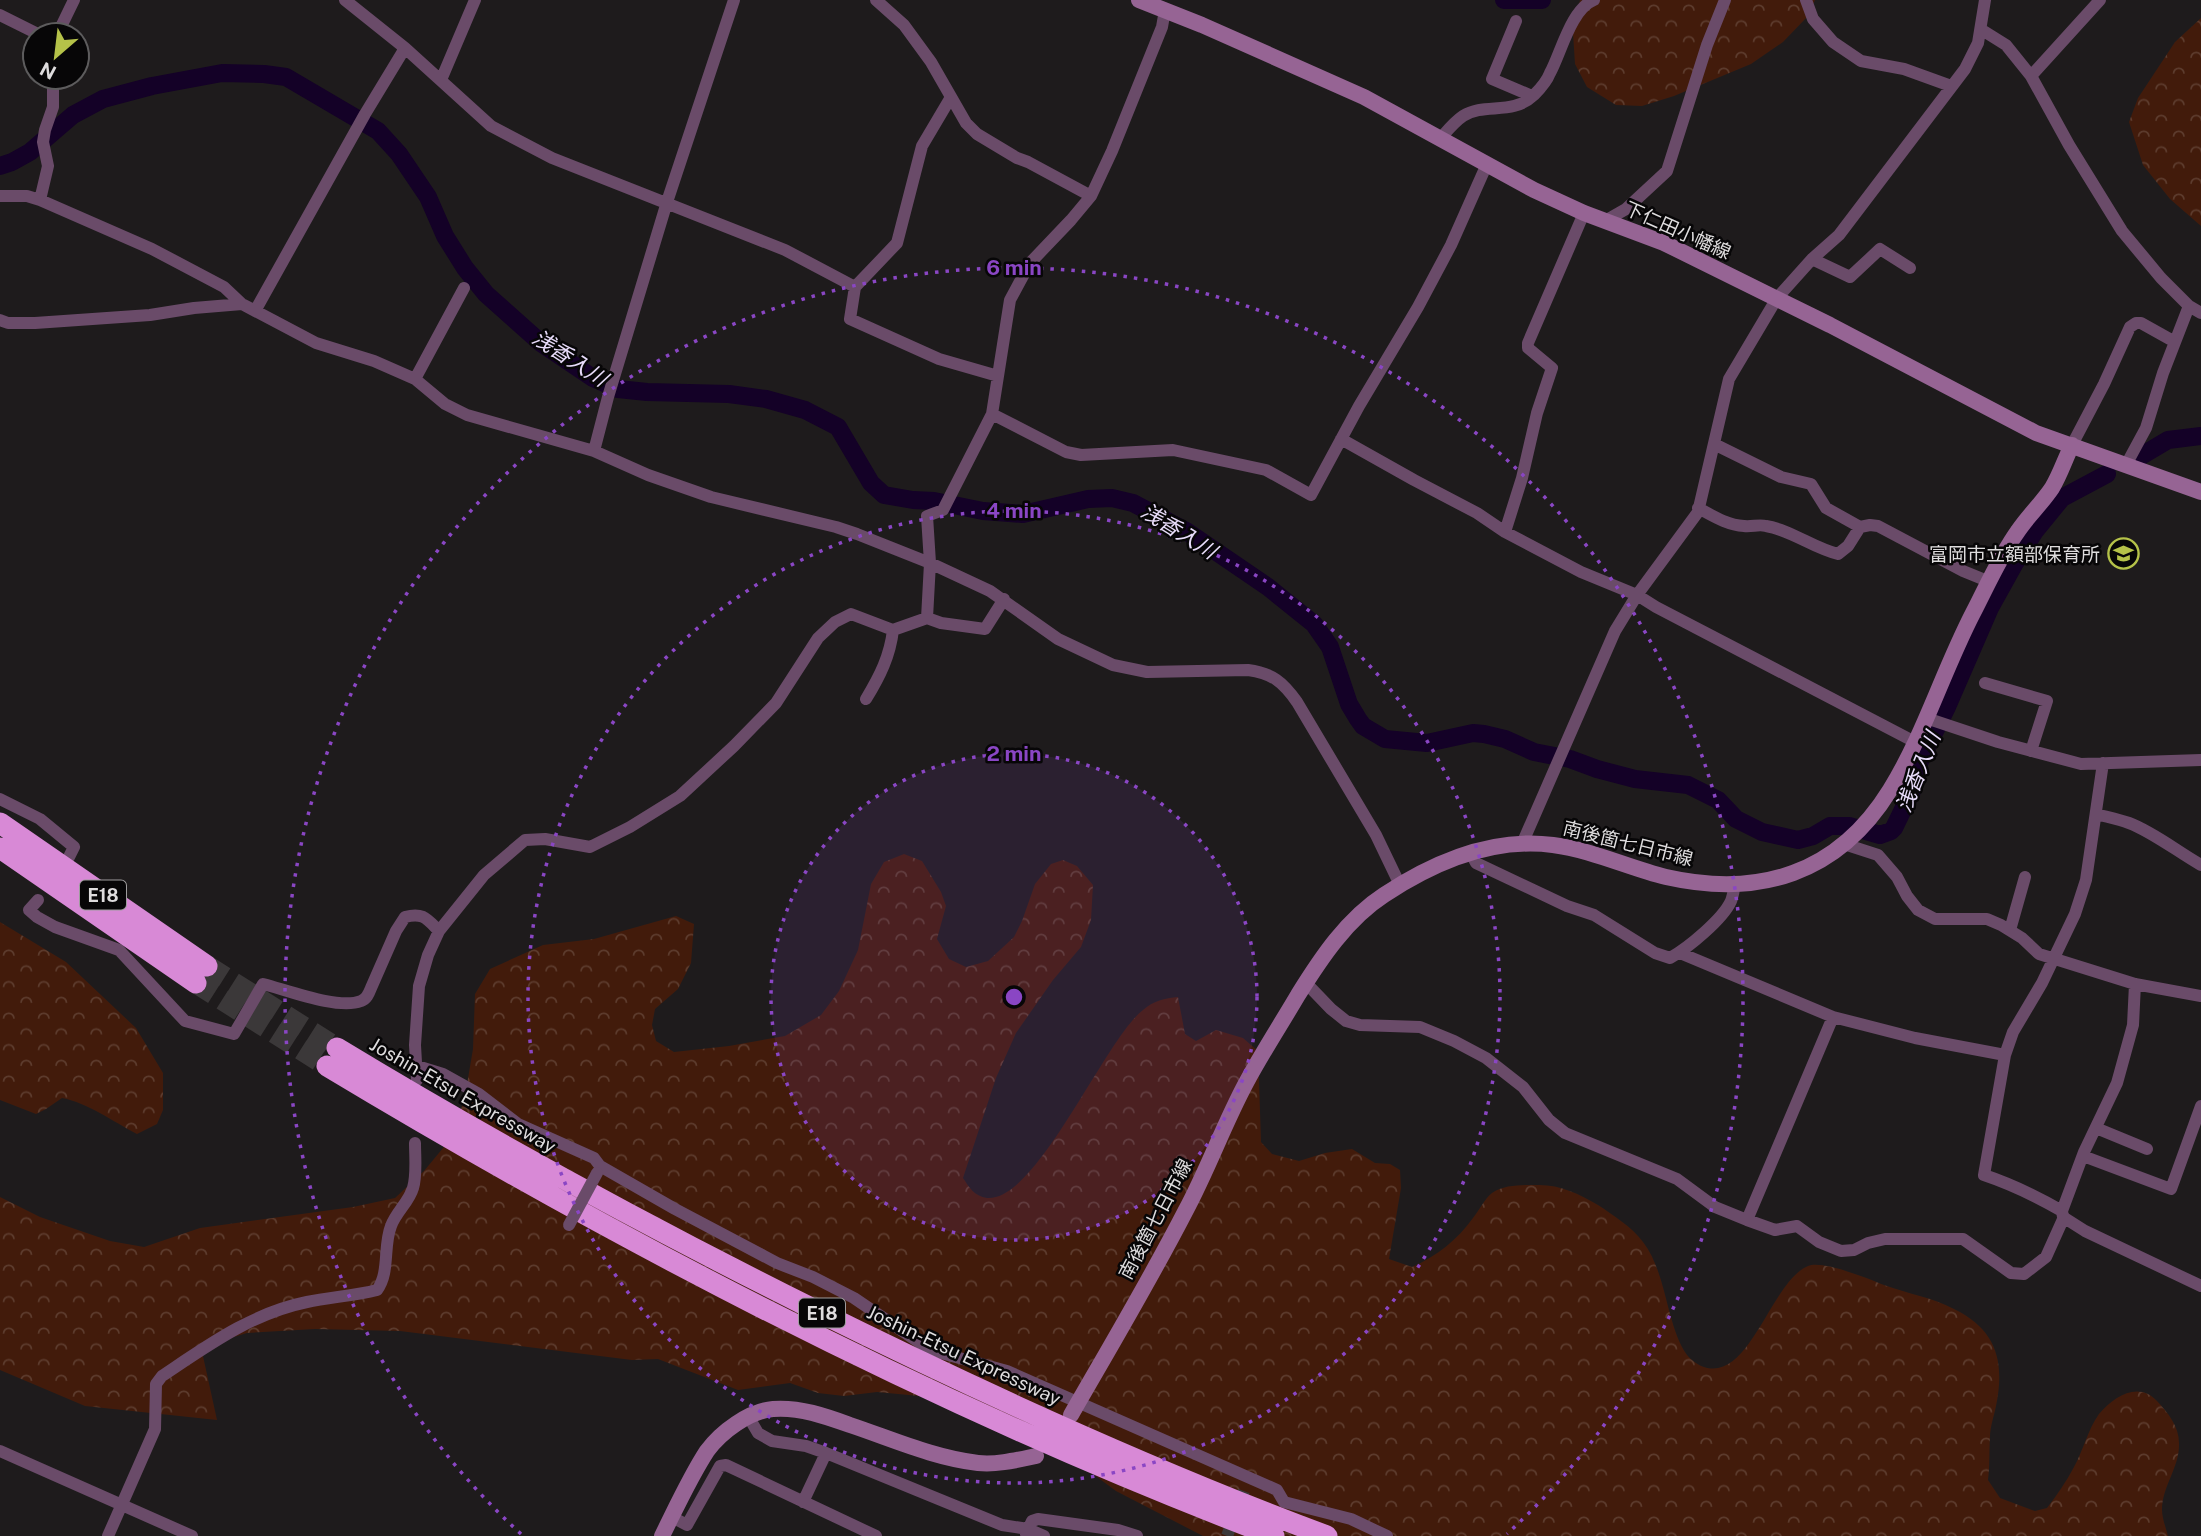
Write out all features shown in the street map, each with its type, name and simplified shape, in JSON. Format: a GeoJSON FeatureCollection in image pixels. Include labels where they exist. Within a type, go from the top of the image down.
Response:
{"type":"FeatureCollection","features":[{"type":"Feature","properties":{"kind":"highway","name":"E18"},"geometry":{"type":"LineString","coordinates":[[0,823],[202,974],[0,848]]}},
{"type":"Feature","properties":{"kind":"highway","name":"Joshin-Etsu Expressway"},"geometry":{"type":"LineString","coordinates":[[1273,1536],[1069,1452],[959,1403],[704,1277],[543,1192],[332,1057],[620,1210],[961,1381],[1202,1486],[1327,1536]]}},
{"type":"Feature","properties":{"kind":"main road","name":"下仁田小幡線"},"geometry":{"type":"LineString","coordinates":[[1139,0],[1364,97],[1534,190],[1584,214],[1664,243],[1777,298],[2016,424],[2201,492]]}},
{"type":"Feature","properties":{"kind":"main road","name":"南後箇七日市線"},"geometry":{"type":"LineString","coordinates":[[1075,1409],[1187,1208],[1247,1081],[1306,983],[1355,919],[1380,898],[1422,872],[1470,852],[1503,845],[1554,845],[1671,878],[1702,883],[1735,884],[1769,880],[1818,863],[1847,841],[1866,822],[1891,788],[1915,743],[1937,721],[1971,618],[2020,528],[2053,486],[2072,445]]}},
{"type":"Feature","properties":{"kind":"main road"},"geometry":{"type":"LineString","coordinates":[[662,1536],[708,1450],[748,1416],[770,1409],[813,1412],[933,1453],[979,1463],[1002,1462],[1036,1455]]}},
{"type":"Feature","properties":{"kind":"street"},"geometry":{"type":"LineString","coordinates":[[64,21],[74,0]]}},
{"type":"Feature","properties":{"kind":"street"},"geometry":{"type":"LineString","coordinates":[[345,0],[405,48],[491,125],[552,158],[785,250],[855,287]]}},
{"type":"Feature","properties":{"kind":"street"},"geometry":{"type":"LineString","coordinates":[[441,80],[475,0]]}},
{"type":"Feature","properties":{"kind":"street"},"geometry":{"type":"LineString","coordinates":[[594,451],[667,202],[734,0]]}},
{"type":"Feature","properties":{"kind":"street"},"geometry":{"type":"LineString","coordinates":[[876,0],[904,25],[931,62],[966,123],[977,134],[1090,196]]}},
{"type":"Feature","properties":{"kind":"street"},"geometry":{"type":"LineString","coordinates":[[1440,139],[1455,121],[1464,115],[1482,109],[1507,108],[1532,96],[1549,76],[1571,25],[1588,2],[1594,0]]}},
{"type":"Feature","properties":{"kind":"street"},"geometry":{"type":"LineString","coordinates":[[1605,221],[1626,209],[1667,172],[1707,45],[1725,0]]}},
{"type":"Feature","properties":{"kind":"street"},"geometry":{"type":"LineString","coordinates":[[1806,0],[1813,19],[1833,42],[1861,61],[1904,69],[1951,86]]}},
{"type":"Feature","properties":{"kind":"street"},"geometry":{"type":"LineString","coordinates":[[1522,844],[1615,631],[1637,595],[1699,508],[1729,379],[1777,298],[1847,225],[1965,69],[1982,30],[1985,0]]}},
{"type":"Feature","properties":{"kind":"street"},"geometry":{"type":"LineString","coordinates":[[2031,76],[2100,0]]}},
{"type":"Feature","properties":{"kind":"street"},"geometry":{"type":"LineString","coordinates":[[927,618],[930,563],[927,516],[943,510],[992,415],[1010,300],[1030,264],[1072,220],[1090,196],[1112,151],[1163,27],[1165,10]]}},
{"type":"Feature","properties":{"kind":"street"},"geometry":{"type":"LineString","coordinates":[[0,15],[21,26]]}},
{"type":"Feature","properties":{"kind":"street"},"geometry":{"type":"LineString","coordinates":[[1516,21],[1493,79],[1532,96]]}},
{"type":"Feature","properties":{"kind":"street"},"geometry":{"type":"LineString","coordinates":[[1982,30],[2006,45],[2031,76],[2122,231],[2161,278],[2195,310],[2175,342],[2146,428],[2126,465]]}},
{"type":"Feature","properties":{"kind":"street"},"geometry":{"type":"LineString","coordinates":[[255,311],[405,48]]}},
{"type":"Feature","properties":{"kind":"street"},"geometry":{"type":"LineString","coordinates":[[40,200],[48,166],[43,142],[44,130],[53,107],[53,91]]}},
{"type":"Feature","properties":{"kind":"street"},"geometry":{"type":"LineString","coordinates":[[951,97],[922,146],[897,243],[855,287],[850,318],[939,359],[998,376]]}},
{"type":"Feature","properties":{"kind":"street"},"geometry":{"type":"LineString","coordinates":[[992,415],[1066,452],[1081,455],[1173,450],[1266,470],[1311,495],[1451,245],[1487,164]]}},
{"type":"Feature","properties":{"kind":"street"},"geometry":{"type":"LineString","coordinates":[[0,196],[27,196],[40,200],[164,255],[224,287],[242,304],[316,343],[374,361],[415,379],[445,404],[467,415],[594,451],[648,475],[711,497],[836,527],[930,563],[990,591],[1058,639],[1113,666],[1147,671],[1248,670],[1275,677],[1286,687],[1304,713],[1376,835],[1400,885]]}},
{"type":"Feature","properties":{"kind":"street"},"geometry":{"type":"LineString","coordinates":[[1504,532],[1522,478],[1537,412],[1552,368],[1528,348],[1528,343],[1584,214]]}},
{"type":"Feature","properties":{"kind":"street"},"geometry":{"type":"LineString","coordinates":[[1812,259],[1850,277],[1880,249],[1910,268]]}},
{"type":"Feature","properties":{"kind":"street"},"geometry":{"type":"LineString","coordinates":[[415,379],[464,288]]}},
{"type":"Feature","properties":{"kind":"street"},"geometry":{"type":"LineString","coordinates":[[0,320],[8,323],[35,323],[150,315],[242,304]]}},
{"type":"Feature","properties":{"kind":"street"},"geometry":{"type":"LineString","coordinates":[[2072,445],[2130,327],[2141,323],[2175,342]]}},
{"type":"Feature","properties":{"kind":"street"},"geometry":{"type":"LineString","coordinates":[[1341,439],[1477,513],[1504,532],[1581,572],[1637,595],[1915,743]]}},
{"type":"Feature","properties":{"kind":"street"},"geometry":{"type":"LineString","coordinates":[[1714,444],[1781,477],[1811,484],[1826,508],[1860,527],[1878,526],[1963,571],[1990,582]]}},
{"type":"Feature","properties":{"kind":"street"},"geometry":{"type":"LineString","coordinates":[[1699,508],[1732,524],[1765,525],[1822,550],[1838,554],[1848,546],[1860,527]]}},
{"type":"Feature","properties":{"kind":"street"},"geometry":{"type":"LineString","coordinates":[[417,1080],[415,1045],[419,986],[428,955],[439,931],[484,875],[525,840],[545,839],[590,847],[630,827],[680,796],[776,703],[818,638],[835,622],[851,614],[892,629],[927,618],[941,624],[985,629],[1004,599]]}},
{"type":"Feature","properties":{"kind":"street"},"geometry":{"type":"LineString","coordinates":[[866,699],[883,671],[892,629]]}},
{"type":"Feature","properties":{"kind":"street"},"geometry":{"type":"LineString","coordinates":[[1985,683],[2047,701],[2031,751]]}},
{"type":"Feature","properties":{"kind":"street"},"geometry":{"type":"LineString","coordinates":[[1937,721],[2081,764],[2201,760]]}},
{"type":"Feature","properties":{"kind":"street"},"geometry":{"type":"LineString","coordinates":[[2103,763],[2086,880],[2076,914],[2042,983],[2013,1032],[2005,1055],[1984,1175],[2014,1185],[2063,1214],[2085,1231],[2201,1286]]}},
{"type":"Feature","properties":{"kind":"street"},"geometry":{"type":"LineString","coordinates":[[0,799],[40,819],[74,847],[69,857]]}},
{"type":"Feature","properties":{"kind":"street"},"geometry":{"type":"LineString","coordinates":[[2096,814],[2130,824],[2183,852],[2201,865]]}},
{"type":"Feature","properties":{"kind":"street"},"geometry":{"type":"LineString","coordinates":[[1847,841],[1878,855],[1897,877],[1918,910],[1934,919],[1987,919],[2010,930],[2039,954],[2135,984],[2201,996]]}},
{"type":"Feature","properties":{"kind":"street"},"geometry":{"type":"LineString","coordinates":[[1470,852],[1476,863],[1567,906],[1594,915],[1655,953],[1670,958],[1701,935],[1731,901],[1735,884]]}},
{"type":"Feature","properties":{"kind":"street"},"geometry":{"type":"LineString","coordinates":[[2010,930],[2025,877]]}},
{"type":"Feature","properties":{"kind":"street"},"geometry":{"type":"LineString","coordinates":[[38,900],[29,909],[37,918],[118,950],[185,1021],[234,1034],[263,984],[336,1003],[360,1002],[367,997],[396,931],[405,917],[416,914],[439,931]]}},
{"type":"Feature","properties":{"kind":"street"},"geometry":{"type":"LineString","coordinates":[[1680,953],[1833,1017],[1916,1038],[2005,1055]]}},
{"type":"Feature","properties":{"kind":"street"},"geometry":{"type":"LineString","coordinates":[[1306,983],[1331,1009],[1346,1020],[1360,1025],[1420,1027],[1486,1058],[1523,1087],[1549,1119],[1565,1133],[1677,1179],[1715,1208],[1774,1230],[1797,1226],[1819,1242],[1841,1251],[1854,1250],[1885,1239],[1963,1239],[2011,1273],[2024,1274],[2046,1257],[2083,1156],[2118,1083],[2133,1025],[2135,984]]}},
{"type":"Feature","properties":{"kind":"street"},"geometry":{"type":"LineString","coordinates":[[1747,1220],[1833,1017]]}},
{"type":"Feature","properties":{"kind":"street"},"geometry":{"type":"LineString","coordinates":[[417,1066],[443,1074],[479,1094],[518,1124],[594,1158],[598,1170],[777,1263],[813,1277],[854,1298],[926,1347],[1007,1371],[1075,1409],[1248,1482],[1277,1490],[1284,1502],[1351,1519],[1387,1536]]}},
{"type":"Feature","properties":{"kind":"street"},"geometry":{"type":"LineString","coordinates":[[2083,1156],[2171,1189],[2201,1106]]}},
{"type":"Feature","properties":{"kind":"street"},"geometry":{"type":"LineString","coordinates":[[2096,1128],[2147,1149]]}},
{"type":"Feature","properties":{"kind":"street"},"geometry":{"type":"LineString","coordinates":[[108,1536],[155,1429],[156,1384],[162,1376],[243,1324],[279,1309],[377,1290],[382,1284],[392,1224],[414,1186],[415,1143]]}},
{"type":"Feature","properties":{"kind":"street"},"geometry":{"type":"LineString","coordinates":[[569,1225],[598,1170]]}},
{"type":"Feature","properties":{"kind":"street"},"geometry":{"type":"LineString","coordinates":[[748,1416],[758,1433],[772,1441],[806,1446],[1002,1525],[1044,1536]]}},
{"type":"Feature","properties":{"kind":"street"},"geometry":{"type":"LineString","coordinates":[[0,1451],[192,1536]]}},
{"type":"Feature","properties":{"kind":"street"},"geometry":{"type":"LineString","coordinates":[[803,1502],[826,1453]]}},
{"type":"Feature","properties":{"kind":"street"},"geometry":{"type":"LineString","coordinates":[[672,1517],[688,1525],[720,1466],[726,1465],[876,1536]]}},
{"type":"Feature","properties":{"kind":"street"},"geometry":{"type":"LineString","coordinates":[[1027,1533],[1032,1521],[1038,1519],[1118,1530],[1137,1536]]}},
{"type":"Feature","properties":{"kind":"green space"},"geometry":{"type":"Polygon","coordinates":[[[1580,0],[1815,0],[1808,16],[1783,42],[1751,64],[1674,96],[1642,106],[1616,105],[1587,87],[1575,64],[1573,33],[1580,0]]]}},
{"type":"Feature","properties":{"kind":"green space"},"geometry":{"type":"Polygon","coordinates":[[[2201,18],[2201,226],[2170,199],[2143,165],[2129,122],[2138,98],[2175,42],[2201,18]]]}},
{"type":"Feature","properties":{"kind":"green space"},"geometry":{"type":"Polygon","coordinates":[[[904,854],[922,861],[941,892],[946,906],[937,939],[949,959],[966,967],[988,961],[1014,937],[1035,884],[1051,864],[1063,860],[1077,866],[1093,885],[1091,920],[1081,947],[1053,980],[1016,1033],[996,1078],[963,1178],[972,1191],[979,1195],[987,1198],[1006,1192],[1027,1174],[1070,1116],[1127,1027],[1151,1004],[1178,997],[1185,1034],[1196,1041],[1216,1030],[1243,1038],[1258,1051],[1261,1142],[1272,1154],[1299,1161],[1352,1149],[1375,1163],[1390,1164],[1400,1170],[1401,1188],[1389,1259],[1412,1267],[1430,1258],[1453,1240],[1492,1193],[1515,1186],[1547,1185],[1570,1191],[1591,1201],[1639,1237],[1657,1269],[1680,1343],[1688,1357],[1704,1367],[1720,1368],[1734,1360],[1747,1346],[1783,1290],[1795,1275],[1808,1266],[1835,1268],[1937,1301],[1969,1317],[1989,1337],[1994,1349],[1998,1362],[1999,1390],[1990,1433],[1988,1480],[2000,1498],[2035,1511],[2047,1508],[2071,1473],[2099,1414],[2119,1397],[2127,1393],[2142,1392],[2150,1395],[2165,1410],[2179,1437],[2179,1452],[2162,1510],[2168,1536],[1203,1536],[1116,1491],[1093,1474],[972,1401],[877,1392],[844,1396],[818,1393],[790,1383],[738,1390],[658,1359],[632,1360],[400,1331],[315,1329],[247,1333],[201,1347],[217,1420],[85,1406],[0,1370],[0,1197],[40,1217],[110,1241],[144,1247],[200,1228],[353,1207],[395,1198],[424,1171],[453,1136],[465,1096],[473,1049],[475,994],[490,969],[543,945],[594,939],[676,916],[694,924],[691,963],[678,989],[655,1009],[652,1025],[656,1041],[674,1052],[785,1036],[821,1015],[839,991],[858,950],[871,884],[884,862],[904,854]]]}},
{"type":"Feature","properties":{"kind":"green space"},"geometry":{"type":"Polygon","coordinates":[[[0,922],[66,962],[136,1028],[163,1073],[163,1110],[157,1124],[137,1134],[72,1100],[62,1098],[36,1114],[0,1100],[0,922]]]}},
{"type":"Feature","properties":{"kind":"waterway"},"geometry":{"type":"LineString","coordinates":[[1504,0],[1542,0]]}},
{"type":"Feature","properties":{"kind":"waterway","name":"浅香入川"},"geometry":{"type":"LineString","coordinates":[[0,166],[30,152],[73,115],[103,99],[152,86],[222,73],[286,77],[378,131],[399,154],[428,197],[445,236],[465,268],[486,294],[541,343],[593,378],[618,389],[729,394],[766,399],[805,410],[838,427],[871,483],[884,495],[983,511],[1023,514],[1088,499],[1112,498],[1133,503],[1186,531],[1268,587],[1314,624],[1330,647],[1349,704],[1358,719],[1363,726],[1385,739],[1427,743],[1473,733],[1505,739],[1534,752],[1570,759],[1635,779],[1688,785],[1718,800],[1736,819],[1762,832],[1798,840],[1813,836],[1830,826],[1849,826],[1880,835],[1894,828],[1912,791],[1913,775],[1947,707],[1990,608],[2015,563],[2035,531],[2062,498],[2107,474]]}},
{"type":"Feature","properties":{"kind":"waterway","name":"浅香入川"},"geometry":{"type":"LineString","coordinates":[[2141,456],[2168,440],[2201,436]]}},
{"type":"Feature","properties":{"kind":"tunnel"},"geometry":{"type":"LineString","coordinates":[[207,966],[337,1048]]}},
{"type":"Feature","properties":{"kind":"tunnel"},"geometry":{"type":"LineString","coordinates":[[196,983],[327,1066]]}},
{"type":"Feature","properties":{"kind":"tunnel"},"geometry":{"type":"LineString","coordinates":[[1227,1536],[1246,1486]]}},
{"type":"Feature","properties":{"kind":"place","name":"富岡市立額部保育所"},"geometry":{"type":"Point","coordinates":[2123,554]}}]}
